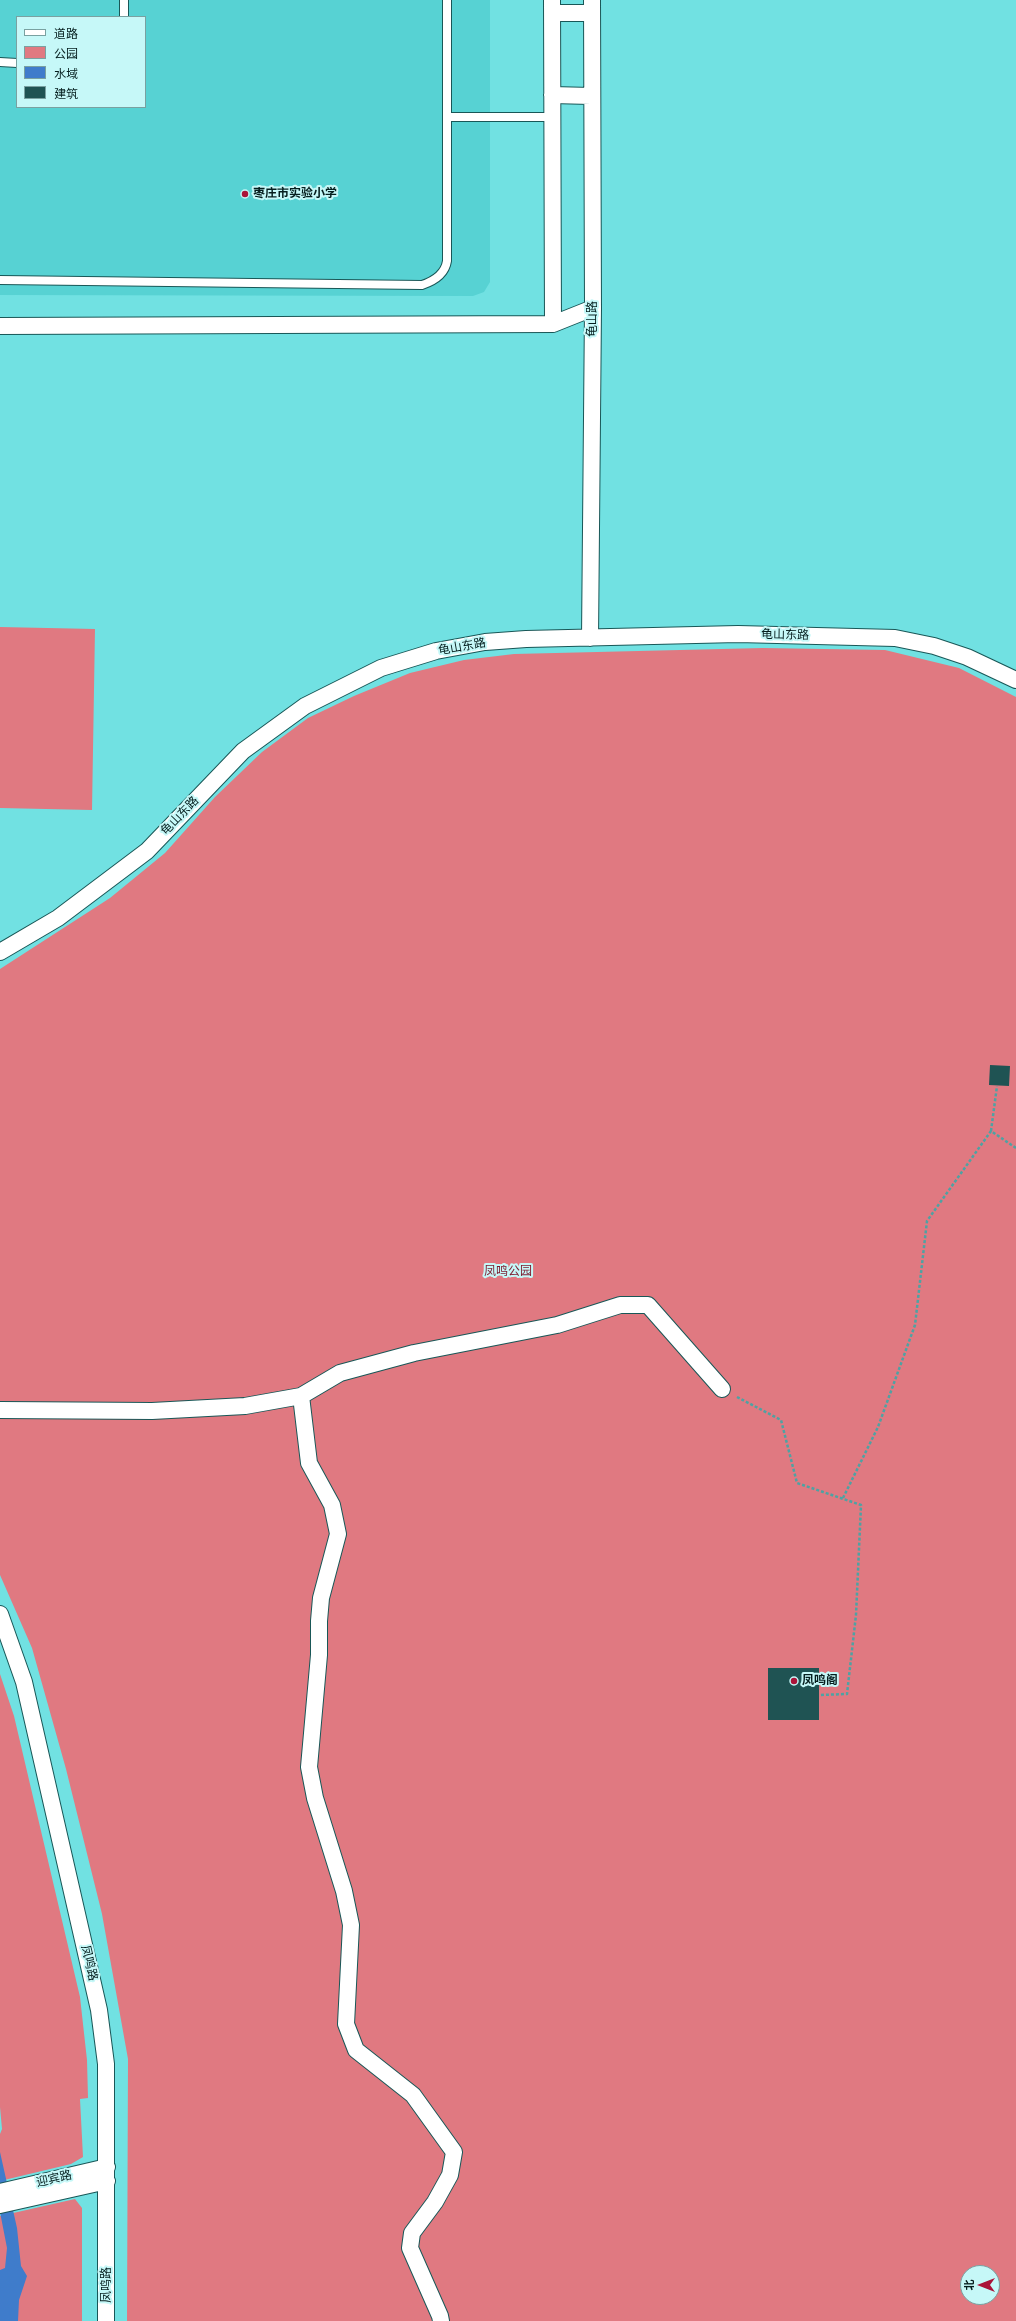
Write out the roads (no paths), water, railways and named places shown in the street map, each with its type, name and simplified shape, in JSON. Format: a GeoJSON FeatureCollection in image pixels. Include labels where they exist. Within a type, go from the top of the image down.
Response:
{"type":"FeatureCollection","features":[{"type":"Feature","properties":{"kind":"street"},"geometry":{"type":"LineString","coordinates":[[553,324],[552,7],[592,7]]}},
{"type":"Feature","properties":{"kind":"street","name":"龟山路"},"geometry":{"type":"LineString","coordinates":[[590,638],[593,308],[591,96],[592,7]]}},
{"type":"Feature","properties":{"kind":"street"},"geometry":{"type":"LineString","coordinates":[[552,95],[591,96]]}},
{"type":"Feature","properties":{"kind":"street"},"geometry":{"type":"LineString","coordinates":[[0,326],[553,324],[593,308]]}},
{"type":"Feature","properties":{"kind":"street","name":"龟山东路"},"geometry":{"type":"LineString","coordinates":[[0,952],[58,918],[146,851],[243,751],[305,706],[380,668],[436,651],[485,642],[590,638],[738,634],[894,638],[934,646],[960,655],[1016,680]]}},
{"type":"Feature","properties":{"kind":"street"},"geometry":{"type":"LineString","coordinates":[[0,1410],[152,1411],[245,1406],[301,1396],[340,1372],[414,1353],[557,1325],[620,1305],[648,1305],[722,1389]]}},
{"type":"Feature","properties":{"kind":"street"},"geometry":{"type":"LineString","coordinates":[[301,1396],[309,1463],[332,1506],[338,1534],[321,1598],[319,1655],[309,1767],[315,1798],[344,1891],[351,1925],[346,2024],[356,2050],[413,2095],[454,2152],[450,2175],[435,2202],[412,2233],[410,2248],[441,2321]]}},
{"type":"Feature","properties":{"kind":"street","name":"凤鸣路"},"geometry":{"type":"LineString","coordinates":[[0,1614],[24,1682],[100,2010],[106,2064],[106,2321]]}},
{"type":"Feature","properties":{"kind":"street","name":"迎宾路"},"geometry":{"type":"LineString","coordinates":[[0,2192],[107,2174]]}},
{"type":"Feature","properties":{"kind":"street","name":"迎宾路"},"geometry":{"type":"LineString","coordinates":[[0,2205],[107,2174]]}},
{"type":"Feature","properties":{"kind":"lane"},"geometry":{"type":"LineString","coordinates":[[124,0],[124,16]]}},
{"type":"Feature","properties":{"kind":"lane"},"geometry":{"type":"LineString","coordinates":[[0,280],[414,285],[428,283],[443,271],[446,261],[447,0]]}},
{"type":"Feature","properties":{"kind":"lane"},"geometry":{"type":"LineString","coordinates":[[0,62],[16,63]]}},
{"type":"Feature","properties":{"kind":"lane"},"geometry":{"type":"LineString","coordinates":[[447,117],[552,117]]}},
{"type":"Feature","properties":{"kind":"water"},"geometry":{"type":"Polygon","coordinates":[[[0,2152],[17,2228],[21,2266],[27,2276],[19,2300],[18,2321],[0,2321],[0,2270],[5,2268],[7,2248],[0,2212],[0,2152]]]}},
{"type":"Feature","properties":{"kind":"place","name":"枣庄市实验小学"},"geometry":{"type":"Point","coordinates":[245,194]}},
{"type":"Feature","properties":{"kind":"place","name":"凤鸣阁"},"geometry":{"type":"Point","coordinates":[794,1681]}},
{"type":"Feature","properties":{"kind":"park label","name":"凤鸣公园"},"geometry":{"type":"Point","coordinates":[508,1272]}}]}
